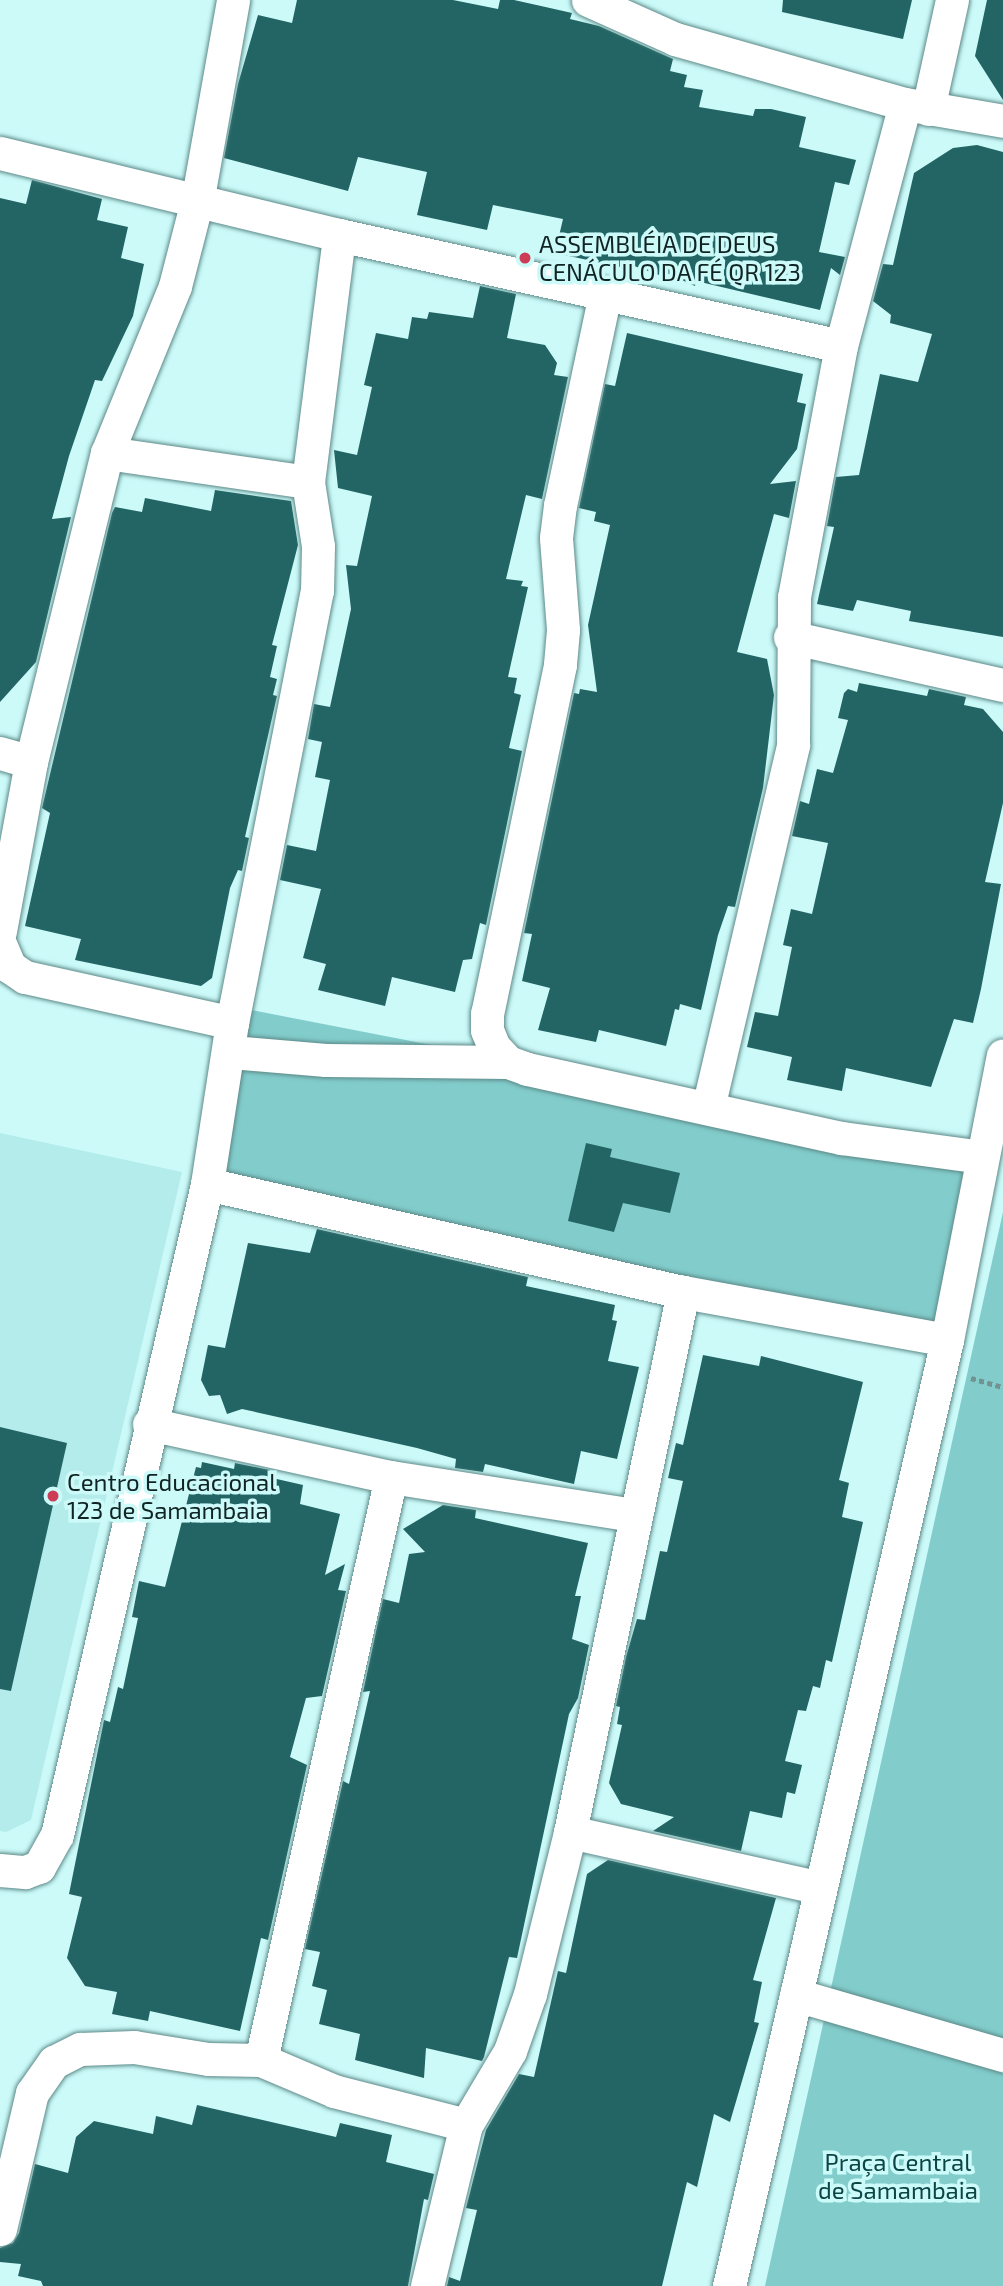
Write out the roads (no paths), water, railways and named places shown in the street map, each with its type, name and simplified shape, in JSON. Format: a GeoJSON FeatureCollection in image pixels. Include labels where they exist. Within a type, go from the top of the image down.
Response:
{"type":"FeatureCollection","features":[{"type":"Feature","properties":{"kind":"street"},"geometry":{"type":"LineString","coordinates":[[0,931],[16,757],[107,453],[171,298],[198,197],[233,0]]}},
{"type":"Feature","properties":{"kind":"street"},"geometry":{"type":"LineString","coordinates":[[587,0],[675,39],[916,107],[1003,121]]}},
{"type":"Feature","properties":{"kind":"street"},"geometry":{"type":"LineString","coordinates":[[708,1108],[793,745],[790,637],[841,346],[952,0]]}},
{"type":"Feature","properties":{"kind":"street"},"geometry":{"type":"LineString","coordinates":[[0,153],[198,197],[339,235],[841,346]]}},
{"type":"Feature","properties":{"kind":"street"},"geometry":{"type":"LineString","coordinates":[[0,1870],[24,1872],[39,1867],[57,1835],[149,1424],[207,1184],[232,1037],[317,591],[318,545],[308,482],[339,235]]}},
{"type":"Feature","properties":{"kind":"street"},"geometry":{"type":"LineString","coordinates":[[508,1062],[494,1047],[487,1030],[487,1013],[560,665],[563,630],[556,538],[605,294]]}},
{"type":"Feature","properties":{"kind":"street"},"geometry":{"type":"LineString","coordinates":[[107,453],[308,482]]}},
{"type":"Feature","properties":{"kind":"street"},"geometry":{"type":"LineString","coordinates":[[790,637],[1003,685]]}},
{"type":"Feature","properties":{"kind":"street"},"geometry":{"type":"LineString","coordinates":[[0,944],[10,967],[25,977],[232,1037],[326,1060],[508,1062],[842,1138],[982,1157]]}},
{"type":"Feature","properties":{"kind":"street"},"geometry":{"type":"LineString","coordinates":[[729,2286],[947,1340],[1003,1055]]}},
{"type":"Feature","properties":{"kind":"street"},"geometry":{"type":"LineString","coordinates":[[207,1184],[683,1292],[947,1340]]}},
{"type":"Feature","properties":{"kind":"street"},"geometry":{"type":"LineString","coordinates":[[427,2286],[466,2125],[510,2051],[530,1994],[570,1832],[634,1515],[650,1462],[683,1292]]}},
{"type":"Feature","properties":{"kind":"street"},"geometry":{"type":"LineString","coordinates":[[149,1424],[391,1476],[634,1515]]}},
{"type":"Feature","properties":{"kind":"street"},"geometry":{"type":"LineString","coordinates":[[261,2060],[391,1476]]}},
{"type":"Feature","properties":{"kind":"street"},"geometry":{"type":"LineString","coordinates":[[570,1832],[820,1888]]}},
{"type":"Feature","properties":{"kind":"street"},"geometry":{"type":"LineString","coordinates":[[796,1995],[1003,2055]]}},
{"type":"Feature","properties":{"kind":"street"},"geometry":{"type":"LineString","coordinates":[[0,2229],[26,2108],[46,2071],[64,2055],[80,2049],[134,2047],[208,2059],[261,2060],[334,2091],[466,2125]]}},
{"type":"Feature","properties":{"kind":"place","name":"ASSEMBLÉIA DE DEUS CENÁCULO DA FÉ QR 123"},"geometry":{"type":"Point","coordinates":[525,258]}},
{"type":"Feature","properties":{"kind":"place","name":"Centro Educacional 123 de Samambaia"},"geometry":{"type":"Point","coordinates":[53,1496]}},
{"type":"Feature","properties":{"kind":"park label","name":"Praça Central de Samambaia"},"geometry":{"type":"Point","coordinates":[898,2176]}}]}
